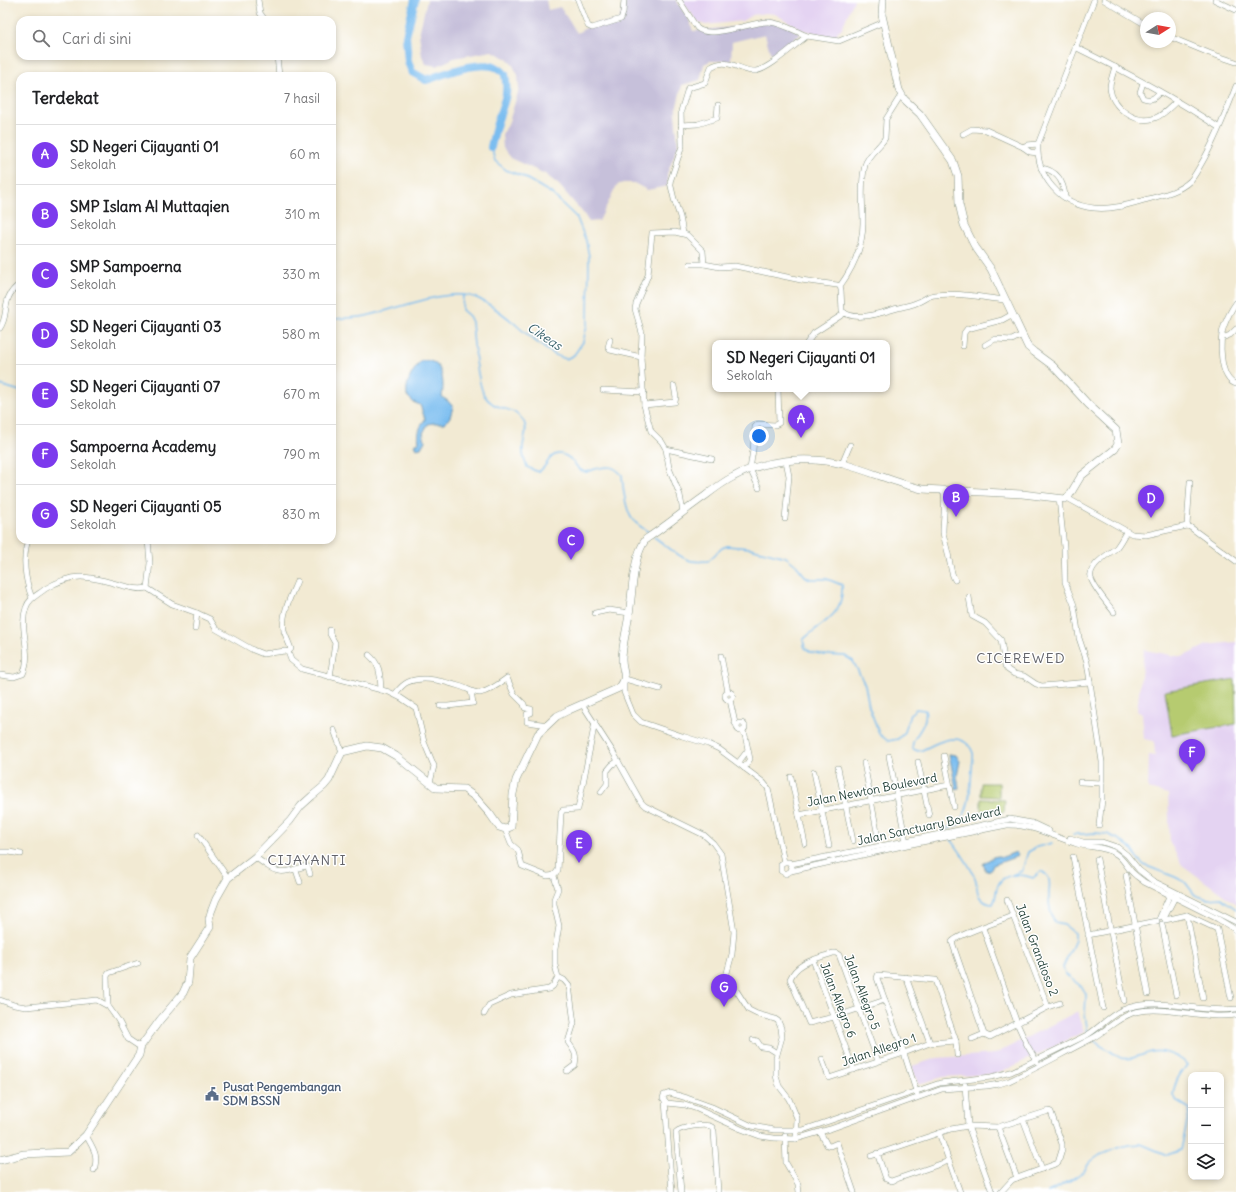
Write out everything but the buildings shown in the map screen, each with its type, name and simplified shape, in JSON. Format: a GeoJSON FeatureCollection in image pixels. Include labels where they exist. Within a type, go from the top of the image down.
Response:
{"type":"FeatureCollection","features":[{"type":"Feature","properties":{"kind":"main road"},"geometry":{"type":"LineString","coordinates":[[0,1160],[24,1154],[68,1152],[86,1136],[139,1055],[138,1045],[183,993],[188,982],[190,958],[210,927],[209,919],[213,906],[228,878],[255,857],[307,801],[324,786],[329,780],[342,752],[368,746],[382,748],[401,760],[436,788],[464,789],[475,797],[499,827],[505,829],[511,827],[513,794],[516,780],[538,734],[557,716],[619,688],[624,681],[622,660],[634,576],[641,546],[659,530],[728,480],[763,465],[786,461],[810,460],[842,464],[908,486],[922,489],[1022,494],[1063,498],[1069,496],[1081,476],[1115,449],[1118,444],[1116,430],[1088,404],[1060,372],[1031,349],[1022,334],[991,269],[974,245],[964,225],[959,204],[958,176],[953,161],[920,114],[901,95],[899,90],[882,14],[883,0]]}},
{"type":"Feature","properties":{"kind":"street"},"geometry":{"type":"LineString","coordinates":[[258,0],[262,16]]}},
{"type":"Feature","properties":{"kind":"street"},"geometry":{"type":"LineString","coordinates":[[578,0],[588,26],[592,28],[621,19],[624,0]]}},
{"type":"Feature","properties":{"kind":"street"},"geometry":{"type":"LineString","coordinates":[[679,0],[697,28],[702,31],[709,32],[738,29],[760,23],[771,22],[807,36],[839,41],[852,37],[884,22]]}},
{"type":"Feature","properties":{"kind":"street"},"geometry":{"type":"LineString","coordinates":[[1094,0],[1075,47],[1058,96],[1038,144],[1038,153],[1044,176],[1053,188],[1060,194],[1084,206],[1102,208],[1123,206],[1172,192],[1183,187],[1191,180],[1205,157],[1236,86]]}},
{"type":"Feature","properties":{"kind":"street"},"geometry":{"type":"LineString","coordinates":[[1104,0],[1140,21]]}},
{"type":"Feature","properties":{"kind":"street"},"geometry":{"type":"LineString","coordinates":[[1215,0],[1236,10]]}},
{"type":"Feature","properties":{"kind":"street"},"geometry":{"type":"LineString","coordinates":[[683,233],[680,217],[670,184],[671,176],[682,146],[681,107],[688,88],[705,83],[711,67],[716,64],[731,64],[755,71],[766,66],[794,47],[807,36]]}},
{"type":"Feature","properties":{"kind":"street"},"geometry":{"type":"LineString","coordinates":[[1176,39],[1236,62]]}},
{"type":"Feature","properties":{"kind":"street"},"geometry":{"type":"LineString","coordinates":[[1075,47],[1176,100],[1218,127]]}},
{"type":"Feature","properties":{"kind":"street"},"geometry":{"type":"LineString","coordinates":[[277,60],[279,72]]}},
{"type":"Feature","properties":{"kind":"street"},"geometry":{"type":"LineString","coordinates":[[1115,67],[1111,80],[1111,94],[1122,110],[1128,115],[1134,118],[1150,120],[1156,118],[1169,109],[1176,100]]}},
{"type":"Feature","properties":{"kind":"street"},"geometry":{"type":"LineString","coordinates":[[1143,83],[1140,92],[1143,98],[1150,100],[1160,92]]}},
{"type":"Feature","properties":{"kind":"street"},"geometry":{"type":"LineString","coordinates":[[901,95],[886,119],[886,138],[868,157],[865,165],[862,196],[863,221],[861,236],[851,267],[840,286],[842,311],[854,316],[870,315],[910,306],[927,297],[935,295],[957,295],[1006,300]]}},
{"type":"Feature","properties":{"kind":"street"},"geometry":{"type":"LineString","coordinates":[[681,125],[698,124],[718,118],[718,105]]}},
{"type":"Feature","properties":{"kind":"street"},"geometry":{"type":"LineString","coordinates":[[963,134],[972,129],[986,130],[1023,147],[1030,152],[1038,153]]}},
{"type":"Feature","properties":{"kind":"street"},"geometry":{"type":"LineString","coordinates":[[1023,147],[1038,144]]}},
{"type":"Feature","properties":{"kind":"street"},"geometry":{"type":"LineString","coordinates":[[1041,168],[1052,172],[1060,179],[1063,184],[1065,197]]}},
{"type":"Feature","properties":{"kind":"street"},"geometry":{"type":"LineString","coordinates":[[683,512],[680,496],[670,468],[666,450],[662,442],[651,430],[644,405],[641,357],[642,334],[635,309],[648,275],[651,236],[654,232],[683,233],[703,251],[704,264]]}},
{"type":"Feature","properties":{"kind":"street"},"geometry":{"type":"LineString","coordinates":[[690,264],[704,264],[720,267],[735,266],[801,280],[835,284],[840,286]]}},
{"type":"Feature","properties":{"kind":"street"},"geometry":{"type":"LineString","coordinates":[[0,328],[3,323],[6,303],[16,286]]}},
{"type":"Feature","properties":{"kind":"street"},"geometry":{"type":"LineString","coordinates":[[1236,304],[1226,320],[1222,338],[1223,364],[1228,378],[1231,382],[1236,384]]}},
{"type":"Feature","properties":{"kind":"street"},"geometry":{"type":"LineString","coordinates":[[809,340],[814,333],[845,313]]}},
{"type":"Feature","properties":{"kind":"street"},"geometry":{"type":"LineString","coordinates":[[964,346],[964,333],[967,329],[1002,320],[1013,314]]}},
{"type":"Feature","properties":{"kind":"street"},"geometry":{"type":"LineString","coordinates":[[1222,338],[1230,335],[1236,329]]}},
{"type":"Feature","properties":{"kind":"street"},"geometry":{"type":"LineString","coordinates":[[985,345],[995,339],[1012,340],[1022,334]]}},
{"type":"Feature","properties":{"kind":"street"},"geometry":{"type":"LineString","coordinates":[[610,340],[608,347],[610,350],[641,357]]}},
{"type":"Feature","properties":{"kind":"street"},"geometry":{"type":"LineString","coordinates":[[644,405],[675,402],[676,397],[674,386]]}},
{"type":"Feature","properties":{"kind":"street"},"geometry":{"type":"LineString","coordinates":[[604,390],[644,392]]}},
{"type":"Feature","properties":{"kind":"street"},"geometry":{"type":"LineString","coordinates":[[759,488],[750,470],[755,427],[758,424],[775,425],[779,421],[778,392]]}},
{"type":"Feature","properties":{"kind":"street"},"geometry":{"type":"LineString","coordinates":[[842,464],[850,445]]}},
{"type":"Feature","properties":{"kind":"street"},"geometry":{"type":"LineString","coordinates":[[666,450],[712,459]]}},
{"type":"Feature","properties":{"kind":"street"},"geometry":{"type":"LineString","coordinates":[[785,519],[788,476],[786,461]]}},
{"type":"Feature","properties":{"kind":"street"},"geometry":{"type":"LineString","coordinates":[[1187,526],[1190,482]]}},
{"type":"Feature","properties":{"kind":"street"},"geometry":{"type":"LineString","coordinates":[[944,490],[946,503],[943,524],[944,541],[949,556],[951,573],[955,580]]}},
{"type":"Feature","properties":{"kind":"street"},"geometry":{"type":"LineString","coordinates":[[1099,825],[1102,800],[1102,762],[1087,662],[1079,638],[1074,605],[1065,582],[1063,498],[1097,514],[1126,532],[1138,535],[1146,535],[1187,526],[1236,561]]}},
{"type":"Feature","properties":{"kind":"street"},"geometry":{"type":"LineString","coordinates":[[1114,612],[1091,578],[1094,567],[1097,563],[1117,546],[1126,532]]}},
{"type":"Feature","properties":{"kind":"street"},"geometry":{"type":"LineString","coordinates":[[27,544],[25,568],[29,591],[32,598]]}},
{"type":"Feature","properties":{"kind":"street"},"geometry":{"type":"LineString","coordinates":[[147,588],[150,563],[148,544]]}},
{"type":"Feature","properties":{"kind":"street"},"geometry":{"type":"LineString","coordinates":[[0,675],[14,677],[20,676],[25,669],[26,655],[24,620],[26,608],[32,598],[59,581],[77,576],[90,577],[137,590],[147,588],[172,604],[210,619],[216,628],[221,632],[253,650],[264,654],[281,651],[288,652]]}},
{"type":"Feature","properties":{"kind":"street"},"geometry":{"type":"LineString","coordinates":[[288,652],[291,649],[284,632],[284,621],[288,603],[297,581]]}},
{"type":"Feature","properties":{"kind":"street"},"geometry":{"type":"LineString","coordinates":[[969,597],[972,615],[985,623],[1002,642],[1005,666],[1010,672],[1024,676],[1042,686],[1090,682]]}},
{"type":"Feature","properties":{"kind":"street"},"geometry":{"type":"LineString","coordinates":[[595,613],[609,610],[629,613]]}},
{"type":"Feature","properties":{"kind":"street"},"geometry":{"type":"LineString","coordinates":[[195,629],[197,613]]}},
{"type":"Feature","properties":{"kind":"street"},"geometry":{"type":"LineString","coordinates":[[330,630],[330,634],[335,643],[330,677]]}},
{"type":"Feature","properties":{"kind":"street"},"geometry":{"type":"LineString","coordinates":[[288,652],[292,660],[298,666],[310,672],[395,694],[416,708],[424,742],[434,766],[430,783]]}},
{"type":"Feature","properties":{"kind":"street"},"geometry":{"type":"LineString","coordinates":[[369,655],[377,663],[380,669],[381,690]]}},
{"type":"Feature","properties":{"kind":"street"},"geometry":{"type":"LineString","coordinates":[[721,656],[728,692],[725,697],[727,700],[730,700],[735,723],[737,726],[739,724],[743,724],[745,728],[742,731],[745,734],[750,759],[744,768]]}},
{"type":"Feature","properties":{"kind":"street"},"geometry":{"type":"LineString","coordinates":[[395,694],[407,682],[414,680],[437,680],[477,693],[498,685],[507,678],[514,694],[524,704],[525,708],[531,709],[531,713],[527,714],[527,722],[548,724]]}},
{"type":"Feature","properties":{"kind":"street"},"geometry":{"type":"LineString","coordinates":[[660,689],[624,681],[624,692],[633,714],[641,722],[719,749],[763,782],[768,788],[784,862],[780,868],[783,873],[789,873],[792,871],[791,864],[784,862]]}},
{"type":"Feature","properties":{"kind":"street"},"geometry":{"type":"LineString","coordinates":[[440,706],[473,703],[471,691]]}},
{"type":"Feature","properties":{"kind":"street"},"geometry":{"type":"LineString","coordinates":[[582,704],[595,722],[638,798],[645,806],[704,835],[713,843],[721,854],[734,932],[732,954],[725,980],[736,990],[749,1010],[757,1014],[771,1017],[778,1021],[782,1033],[777,1053],[777,1081],[789,1099],[797,1118],[796,1138]]}},
{"type":"Feature","properties":{"kind":"street"},"geometry":{"type":"LineString","coordinates":[[554,876],[558,870],[561,813],[563,810],[578,810],[595,722]]}},
{"type":"Feature","properties":{"kind":"street"},"geometry":{"type":"LineString","coordinates":[[334,730],[342,752]]}},
{"type":"Feature","properties":{"kind":"street"},"geometry":{"type":"LineString","coordinates":[[738,763],[748,750]]}},
{"type":"Feature","properties":{"kind":"street"},"geometry":{"type":"LineString","coordinates":[[889,756],[906,843]]}},
{"type":"Feature","properties":{"kind":"street"},"geometry":{"type":"LineString","coordinates":[[944,756],[954,807]]}},
{"type":"Feature","properties":{"kind":"street"},"geometry":{"type":"LineString","coordinates":[[601,792],[607,784],[607,770],[618,761]]}},
{"type":"Feature","properties":{"kind":"street"},"geometry":{"type":"LineString","coordinates":[[918,762],[929,815]]}},
{"type":"Feature","properties":{"kind":"street"},"geometry":{"type":"LineString","coordinates":[[864,763],[878,837]]}},
{"type":"Feature","properties":{"kind":"street"},"geometry":{"type":"LineString","coordinates":[[838,768],[853,841]]}},
{"type":"Feature","properties":{"kind":"street"},"geometry":{"type":"LineString","coordinates":[[814,772],[828,846]]}},
{"type":"Feature","properties":{"kind":"street"},"geometry":{"type":"LineString","coordinates":[[791,777],[805,844]]}},
{"type":"Feature","properties":{"kind":"street"},"geometry":{"type":"LineString","coordinates":[[1080,782],[1102,783]]}},
{"type":"Feature","properties":{"kind":"street","name":"Jalan Newton Boulevard"},"geometry":{"type":"LineString","coordinates":[[799,815],[949,785]]}},
{"type":"Feature","properties":{"kind":"street","name":"Jalan Sanctuary Boulevard"},"geometry":{"type":"LineString","coordinates":[[791,864],[941,837],[973,830],[1010,819],[1018,820],[1032,823],[1061,836],[1082,842],[1102,842],[1117,847],[1127,855],[1138,870],[1153,881],[1236,930]]}},
{"type":"Feature","properties":{"kind":"street"},"geometry":{"type":"LineString","coordinates":[[505,829],[511,844],[518,850],[522,866],[547,876],[554,876]]}},
{"type":"Feature","properties":{"kind":"street"},"geometry":{"type":"LineString","coordinates":[[198,835],[228,878]]}},
{"type":"Feature","properties":{"kind":"street","name":"Jalan Sanctuary Boulevard"},"geometry":{"type":"LineString","coordinates":[[792,871],[906,843]]}},
{"type":"Feature","properties":{"kind":"street"},"geometry":{"type":"LineString","coordinates":[[0,852],[21,854]]}},
{"type":"Feature","properties":{"kind":"street"},"geometry":{"type":"LineString","coordinates":[[255,857],[274,870],[296,870],[306,866],[308,867],[310,874]]}},
{"type":"Feature","properties":{"kind":"street"},"geometry":{"type":"LineString","coordinates":[[1073,857],[1103,1008]]}},
{"type":"Feature","properties":{"kind":"street"},"geometry":{"type":"LineString","coordinates":[[1097,859],[1124,1001]]}},
{"type":"Feature","properties":{"kind":"street"},"geometry":{"type":"LineString","coordinates":[[296,870],[300,882]]}},
{"type":"Feature","properties":{"kind":"street"},"geometry":{"type":"LineString","coordinates":[[1126,875],[1148,994]]}},
{"type":"Feature","properties":{"kind":"street"},"geometry":{"type":"LineString","coordinates":[[484,1014],[489,1004],[511,995],[549,988],[553,986],[558,977],[555,965],[555,950],[559,926],[554,899],[558,889],[554,876]]}},
{"type":"Feature","properties":{"kind":"street"},"geometry":{"type":"LineString","coordinates":[[1173,894],[1162,920],[1176,996]]}},
{"type":"Feature","properties":{"kind":"street","name":"Jalan Sanctuary Boulevard"},"geometry":{"type":"LineString","coordinates":[[1173,894],[1236,922]]}},
{"type":"Feature","properties":{"kind":"street","name":"Jalan Grandioso 2"},"geometry":{"type":"LineString","coordinates":[[1007,900],[1048,1007]]}},
{"type":"Feature","properties":{"kind":"street"},"geometry":{"type":"LineString","coordinates":[[1013,916],[953,939],[952,942],[984,1034],[990,1037],[1048,1007],[1060,1003]]}},
{"type":"Feature","properties":{"kind":"street"},"geometry":{"type":"LineString","coordinates":[[1088,936],[1135,925],[1187,916],[1217,929],[1231,998]]}},
{"type":"Feature","properties":{"kind":"street"},"geometry":{"type":"LineString","coordinates":[[1187,916],[1203,998]]}},
{"type":"Feature","properties":{"kind":"street"},"geometry":{"type":"LineString","coordinates":[[983,928],[1017,1023],[1035,1060],[1040,1066]]}},
{"type":"Feature","properties":{"kind":"street","name":"Jalan Allegro 5"},"geometry":{"type":"LineString","coordinates":[[813,960],[836,953],[839,956],[878,1061]]}},
{"type":"Feature","properties":{"kind":"street"},"geometry":{"type":"LineString","coordinates":[[813,960],[801,965],[790,979],[809,1023],[834,1017],[885,1000]]}},
{"type":"Feature","properties":{"kind":"street","name":"Jalan Allegro 6"},"geometry":{"type":"LineString","coordinates":[[813,960],[854,1070]]}},
{"type":"Feature","properties":{"kind":"street"},"geometry":{"type":"LineString","coordinates":[[108,1006],[107,976],[109,973],[138,963]]}},
{"type":"Feature","properties":{"kind":"street"},"geometry":{"type":"LineString","coordinates":[[917,1094],[877,978],[878,976],[935,980],[956,1041],[957,1055]]}},
{"type":"Feature","properties":{"kind":"street"},"geometry":{"type":"LineString","coordinates":[[558,977],[564,980],[569,986],[574,1023],[568,1042],[575,1052],[576,1062],[575,1065],[567,1071]]}},
{"type":"Feature","properties":{"kind":"street"},"geometry":{"type":"LineString","coordinates":[[906,977],[930,1043]]}},
{"type":"Feature","properties":{"kind":"street"},"geometry":{"type":"LineString","coordinates":[[0,1000],[14,1006],[26,1007],[97,1000],[108,1006],[118,1020],[128,1039],[138,1045]]}},
{"type":"Feature","properties":{"kind":"street"},"geometry":{"type":"LineString","coordinates":[[672,1192],[664,1101],[664,1095],[666,1094],[672,1094],[712,1107],[752,1126],[774,1130],[802,1130],[917,1094],[942,1089],[999,1084],[1013,1079],[1040,1066],[1089,1037],[1121,1010],[1140,1005],[1169,1005],[1228,1010],[1236,1009]]}},
{"type":"Feature","properties":{"kind":"street"},"geometry":{"type":"LineString","coordinates":[[664,1101],[697,1109],[750,1132],[774,1138],[796,1138],[820,1132],[917,1094],[940,1083],[1001,1075],[1102,1031],[1124,1016],[1136,1012],[1163,1011],[1198,1015],[1236,1015]]}},
{"type":"Feature","properties":{"kind":"street"},"geometry":{"type":"LineString","coordinates":[[972,1039],[984,1034]]}},
{"type":"Feature","properties":{"kind":"street"},"geometry":{"type":"LineString","coordinates":[[753,1040],[757,1041],[761,1047],[769,1048],[777,1053]]}},
{"type":"Feature","properties":{"kind":"street","name":"Jalan Allegro 1"},"geometry":{"type":"LineString","coordinates":[[822,1059],[829,1078],[930,1043],[956,1041]]}},
{"type":"Feature","properties":{"kind":"street"},"geometry":{"type":"LineString","coordinates":[[965,1080],[968,1126],[992,1192]]}},
{"type":"Feature","properties":{"kind":"street"},"geometry":{"type":"LineString","coordinates":[[871,1156],[939,1132],[968,1126],[998,1127],[1049,1111],[1051,1112],[1062,1144],[1062,1150],[1058,1163],[1012,1180],[1001,1192]]}},
{"type":"Feature","properties":{"kind":"street"},"geometry":{"type":"LineString","coordinates":[[1023,1119],[1042,1169]]}},
{"type":"Feature","properties":{"kind":"street"},"geometry":{"type":"LineString","coordinates":[[680,1192],[676,1132],[681,1128],[707,1125],[712,1127],[718,1192]]}},
{"type":"Feature","properties":{"kind":"street"},"geometry":{"type":"LineString","coordinates":[[998,1127],[1017,1178]]}},
{"type":"Feature","properties":{"kind":"street"},"geometry":{"type":"LineString","coordinates":[[785,1130],[786,1163],[798,1184],[799,1192]]}},
{"type":"Feature","properties":{"kind":"street"},"geometry":{"type":"LineString","coordinates":[[820,1132],[827,1145],[830,1146],[837,1143],[854,1192]]}},
{"type":"Feature","properties":{"kind":"street"},"geometry":{"type":"LineString","coordinates":[[939,1132],[958,1191]]}},
{"type":"Feature","properties":{"kind":"street"},"geometry":{"type":"LineString","coordinates":[[86,1136],[95,1152],[96,1163],[94,1170]]}},
{"type":"Feature","properties":{"kind":"street"},"geometry":{"type":"LineString","coordinates":[[877,1153],[886,1179],[889,1181],[949,1161]]}},
{"type":"Feature","properties":{"kind":"shaded area"},"geometry":{"type":"Polygon","coordinates":[[[427,0],[546,0],[548,10],[560,7],[577,33],[595,23],[619,21],[624,0],[676,0],[689,19],[693,31],[745,26],[757,20],[769,19],[781,22],[801,34],[774,54],[770,52],[765,34],[732,42],[731,61],[710,61],[704,64],[700,80],[682,85],[675,114],[678,146],[667,174],[668,186],[647,190],[634,183],[623,183],[617,185],[599,221],[589,222],[559,185],[545,174],[512,159],[503,148],[502,134],[508,125],[519,89],[518,75],[511,62],[492,51],[454,58],[437,66],[426,64],[422,56],[419,34],[427,0]]]}},
{"type":"Feature","properties":{"kind":"shaded area"},"geometry":{"type":"Polygon","coordinates":[[[681,0],[854,0],[842,28],[837,32],[838,39],[803,30],[775,14],[766,13],[752,15],[742,21],[705,25],[697,21],[681,0]]]}},
{"type":"Feature","properties":{"kind":"shaded area"},"geometry":{"type":"Polygon","coordinates":[[[1236,642],[1236,904],[1182,865],[1170,843],[1168,794],[1148,789],[1149,755],[1155,756],[1154,741],[1144,739],[1142,714],[1137,711],[1144,650],[1182,657],[1207,645],[1236,642]]]}},
{"type":"Feature","properties":{"kind":"shaded area"},"geometry":{"type":"Polygon","coordinates":[[[1078,1011],[1084,1032],[1005,1070],[993,1074],[943,1077],[918,1084],[912,1066],[937,1058],[995,1054],[1078,1011]]]}},
{"type":"Feature","properties":{"kind":"green space"},"geometry":{"type":"Polygon","coordinates":[[[1235,679],[1236,724],[1172,735],[1165,691],[1235,679]]]}},
{"type":"Feature","properties":{"kind":"green space"},"geometry":{"type":"Polygon","coordinates":[[[981,783],[999,783],[999,797],[981,796],[981,783]]]}},
{"type":"Feature","properties":{"kind":"green space"},"geometry":{"type":"Polygon","coordinates":[[[981,799],[1005,800],[1004,812],[981,811],[981,799]]]}},
{"type":"Feature","properties":{"kind":"water"},"geometry":{"type":"Polygon","coordinates":[[[421,361],[430,361],[435,363],[438,367],[443,381],[442,397],[453,407],[450,417],[445,423],[428,424],[423,433],[425,441],[421,448],[416,449],[414,445],[419,442],[419,430],[425,419],[420,405],[413,402],[407,396],[407,386],[410,377],[421,361]]]}},
{"type":"Feature","properties":{"kind":"water"},"geometry":{"type":"Polygon","coordinates":[[[949,754],[956,755],[960,761],[957,776],[959,788],[956,789],[949,754]]]}},
{"type":"Feature","properties":{"kind":"water"},"geometry":{"type":"Polygon","coordinates":[[[1016,852],[1018,856],[993,865],[989,871],[986,871],[983,864],[993,857],[1003,857],[1016,852]]]}},
{"type":"Feature","properties":{"kind":"waterway"},"geometry":{"type":"LineString","coordinates":[[415,0],[406,36],[408,62],[412,72],[426,80],[462,68],[481,65],[498,68],[505,74],[506,93],[491,147]]}},
{"type":"Feature","properties":{"kind":"waterway","name":"Cikeas"},"geometry":{"type":"LineString","coordinates":[[336,319],[366,316],[438,297],[467,295],[479,299],[497,309],[538,343],[554,354],[566,359],[574,355],[583,342],[588,321],[589,256],[586,241],[577,218],[551,193],[522,176],[506,170],[495,161],[491,147]]}},
{"type":"Feature","properties":{"kind":"waterway"},"geometry":{"type":"LineString","coordinates":[[463,295],[462,310],[469,316],[472,322],[477,370],[484,395],[493,404],[514,412],[524,422],[526,431],[523,451],[527,467],[538,472],[544,468],[552,457],[558,454],[563,454],[582,471],[587,472],[607,467],[616,469],[622,475],[626,504],[632,519],[650,533]]}},
{"type":"Feature","properties":{"kind":"waterway","name":"Cikeas"},"geometry":{"type":"LineString","coordinates":[[0,385],[16,390]]}},
{"type":"Feature","properties":{"kind":"waterway"},"geometry":{"type":"LineString","coordinates":[[654,537],[687,560],[708,561],[722,548],[727,546],[750,548],[786,557],[810,579],[827,579],[842,585],[842,596],[836,611],[803,640],[805,648],[811,652],[825,655],[845,656],[853,661],[865,685],[869,706],[879,734],[888,741],[898,739],[905,732],[910,714],[916,709],[925,710],[925,716],[922,727],[914,741],[913,749],[918,751],[922,750],[951,739],[961,740],[970,747],[973,757],[968,805],[958,825],[949,827],[947,831]]}},
{"type":"Feature","properties":{"kind":"waterway"},"geometry":{"type":"LineString","coordinates":[[1073,834],[1107,834],[1118,839],[1132,849],[1144,865],[1185,882],[1195,895],[1207,899],[1221,898],[1236,909]]}},
{"type":"Feature","properties":{"kind":"waterway"},"geometry":{"type":"LineString","coordinates":[[951,839],[972,871],[979,896],[987,903],[993,904],[998,885],[1009,876],[1019,875],[1033,878],[1041,871],[1048,876],[1050,883],[1049,902],[1051,914],[1055,923],[1064,925],[1075,933],[1075,940],[1063,967],[1065,974],[1082,987],[1086,994],[1085,1015],[1088,1033]]}},
{"type":"Feature","properties":{"kind":"waterway"},"geometry":{"type":"LineString","coordinates":[[1012,875],[1022,871],[1028,852],[1037,847],[1052,843]]}},
{"type":"Feature","properties":{"kind":"waterway"},"geometry":{"type":"LineString","coordinates":[[1048,1192],[1061,1186],[1084,1171],[1090,1162],[1100,1155],[1115,1149],[1128,1145],[1141,1144],[1167,1155],[1181,1150],[1190,1109],[1177,1101],[1173,1096],[1176,1083],[1187,1065],[1186,1063],[1175,1056],[1158,1051],[1134,1058],[1121,1058],[1101,1046],[1093,1039]]}},
{"type":"Feature","properties":{"kind":"place","name":"SD Negeri Cijayanti 01"},"geometry":{"type":"Point","coordinates":[801,438]}},
{"type":"Feature","properties":{"kind":"place","name":"SMP Islam Al Muttaqien"},"geometry":{"type":"Point","coordinates":[956,517]}},
{"type":"Feature","properties":{"kind":"place","name":"SD Negeri Cijayanti 03"},"geometry":{"type":"Point","coordinates":[1151,518]}},
{"type":"Feature","properties":{"kind":"place","name":"SMP Sampoerna"},"geometry":{"type":"Point","coordinates":[571,560]}},
{"type":"Feature","properties":{"kind":"place","name":"Sampoerna Academy"},"geometry":{"type":"Point","coordinates":[1192,772]}},
{"type":"Feature","properties":{"kind":"place","name":"SD Negeri Cijayanti 07"},"geometry":{"type":"Point","coordinates":[579,863]}},
{"type":"Feature","properties":{"kind":"place","name":"SD Negeri Cijayanti 05"},"geometry":{"type":"Point","coordinates":[724,1007]}},
{"type":"Feature","properties":{"kind":"place","name":"Pusat Pengembangan SDM BSSN"},"geometry":{"type":"Point","coordinates":[212,1094]}},
{"type":"Feature","properties":{"kind":"district","name":"CICEREWED"},"geometry":{"type":"Point","coordinates":[1021,658]}},
{"type":"Feature","properties":{"kind":"district","name":"CIJAYANTI"},"geometry":{"type":"Point","coordinates":[307,860]}}]}
